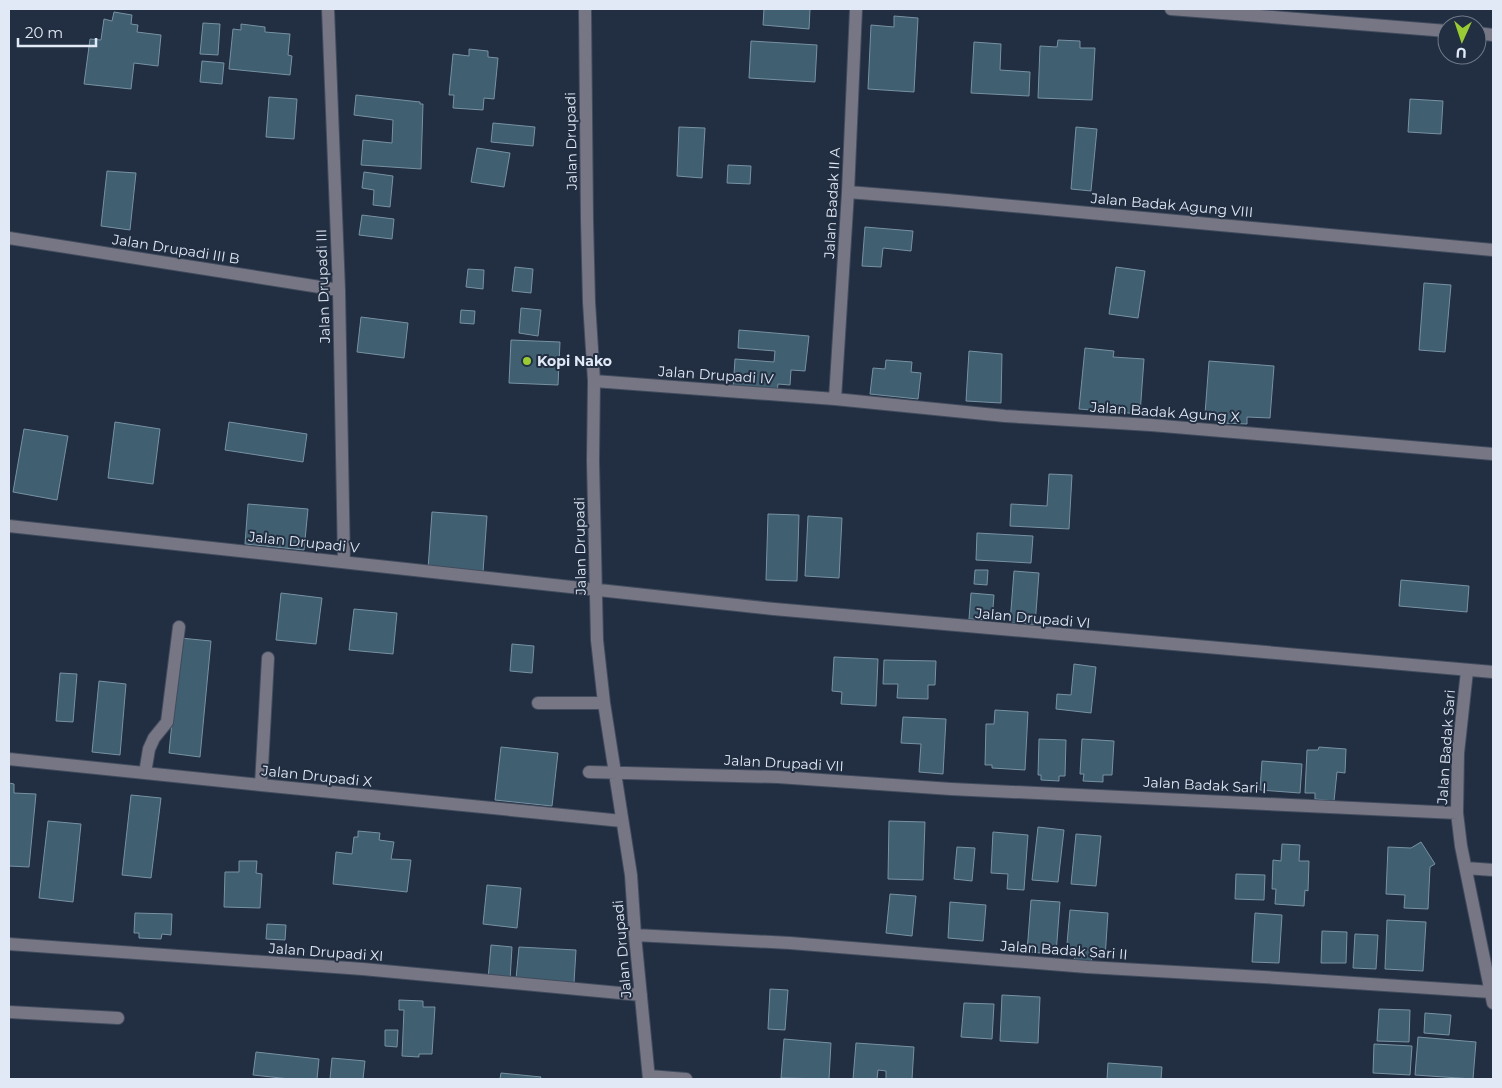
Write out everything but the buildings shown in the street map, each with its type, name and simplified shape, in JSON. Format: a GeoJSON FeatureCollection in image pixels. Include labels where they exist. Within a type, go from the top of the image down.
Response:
{"type":"FeatureCollection","features":[{"type":"Feature","properties":{"kind":"street","name":"Jalan Drupadi III"},"geometry":{"type":"LineString","coordinates":[[328,9],[339,290],[344,562]]}},
{"type":"Feature","properties":{"kind":"street","name":"Jalan Drupadi"},"geometry":{"type":"LineString","coordinates":[[585,9],[587,220],[594,381],[593,461],[598,640],[604,704],[631,875],[640,995],[649,1078]]}},
{"type":"Feature","properties":{"kind":"street","name":"Jalan Badak II A"},"geometry":{"type":"LineString","coordinates":[[835,400],[837,347],[844,276],[856,9]]}},
{"type":"Feature","properties":{"kind":"street"},"geometry":{"type":"LineString","coordinates":[[1171,9],[1437,30]]}},
{"type":"Feature","properties":{"kind":"street","name":"Jalan Badak Agung VIII"},"geometry":{"type":"LineString","coordinates":[[848,192],[1493,250]]}},
{"type":"Feature","properties":{"kind":"street","name":"Jalan Drupadi III B"},"geometry":{"type":"LineString","coordinates":[[9,238],[339,290]]}},
{"type":"Feature","properties":{"kind":"street","name":"Jalan Drupadi IV"},"geometry":{"type":"LineString","coordinates":[[594,381],[835,400]]}},
{"type":"Feature","properties":{"kind":"street","name":"Jalan Badak Agung X"},"geometry":{"type":"LineString","coordinates":[[835,400],[1005,416],[1151,425],[1493,454]]}},
{"type":"Feature","properties":{"kind":"street","name":"Jalan Drupadi V"},"geometry":{"type":"LineString","coordinates":[[9,526],[596,590]]}},
{"type":"Feature","properties":{"kind":"street","name":"Jalan Drupadi VI"},"geometry":{"type":"LineString","coordinates":[[596,590],[950,626],[1493,672]]}},
{"type":"Feature","properties":{"kind":"street"},"geometry":{"type":"LineString","coordinates":[[145,773],[149,749],[154,738],[167,722],[179,626]]}},
{"type":"Feature","properties":{"kind":"street"},"geometry":{"type":"LineString","coordinates":[[261,785],[268,658]]}},
{"type":"Feature","properties":{"kind":"street","name":"Jalan Badak Sari"},"geometry":{"type":"LineString","coordinates":[[1467,671],[1458,753],[1457,813],[1461,846],[1492,998]]}},
{"type":"Feature","properties":{"kind":"street"},"geometry":{"type":"LineString","coordinates":[[538,703],[604,704]]}},
{"type":"Feature","properties":{"kind":"street","name":"Jalan Drupadi X"},"geometry":{"type":"LineString","coordinates":[[9,758],[622,821]]}},
{"type":"Feature","properties":{"kind":"street","name":"Jalan Drupadi VII"},"geometry":{"type":"LineString","coordinates":[[589,772],[778,777],[951,789]]}},
{"type":"Feature","properties":{"kind":"street","name":"Jalan Badak Sari I"},"geometry":{"type":"LineString","coordinates":[[951,789],[1457,813]]}},
{"type":"Feature","properties":{"kind":"street"},"geometry":{"type":"LineString","coordinates":[[1466,868],[1493,870]]}},
{"type":"Feature","properties":{"kind":"street","name":"Jalan Badak Sari II"},"geometry":{"type":"LineString","coordinates":[[635,936],[790,943],[1087,967],[1263,977],[1492,998]]}},
{"type":"Feature","properties":{"kind":"street","name":"Jalan Drupadi XI"},"geometry":{"type":"LineString","coordinates":[[9,944],[363,969],[640,995]]}},
{"type":"Feature","properties":{"kind":"street"},"geometry":{"type":"LineString","coordinates":[[9,1012],[118,1018]]}},
{"type":"Feature","properties":{"kind":"street"},"geometry":{"type":"LineString","coordinates":[[649,1078],[686,1079]]}},
{"type":"Feature","properties":{"kind":"place","name":"Kopi Nako"},"geometry":{"type":"Point","coordinates":[527,361]}}]}
